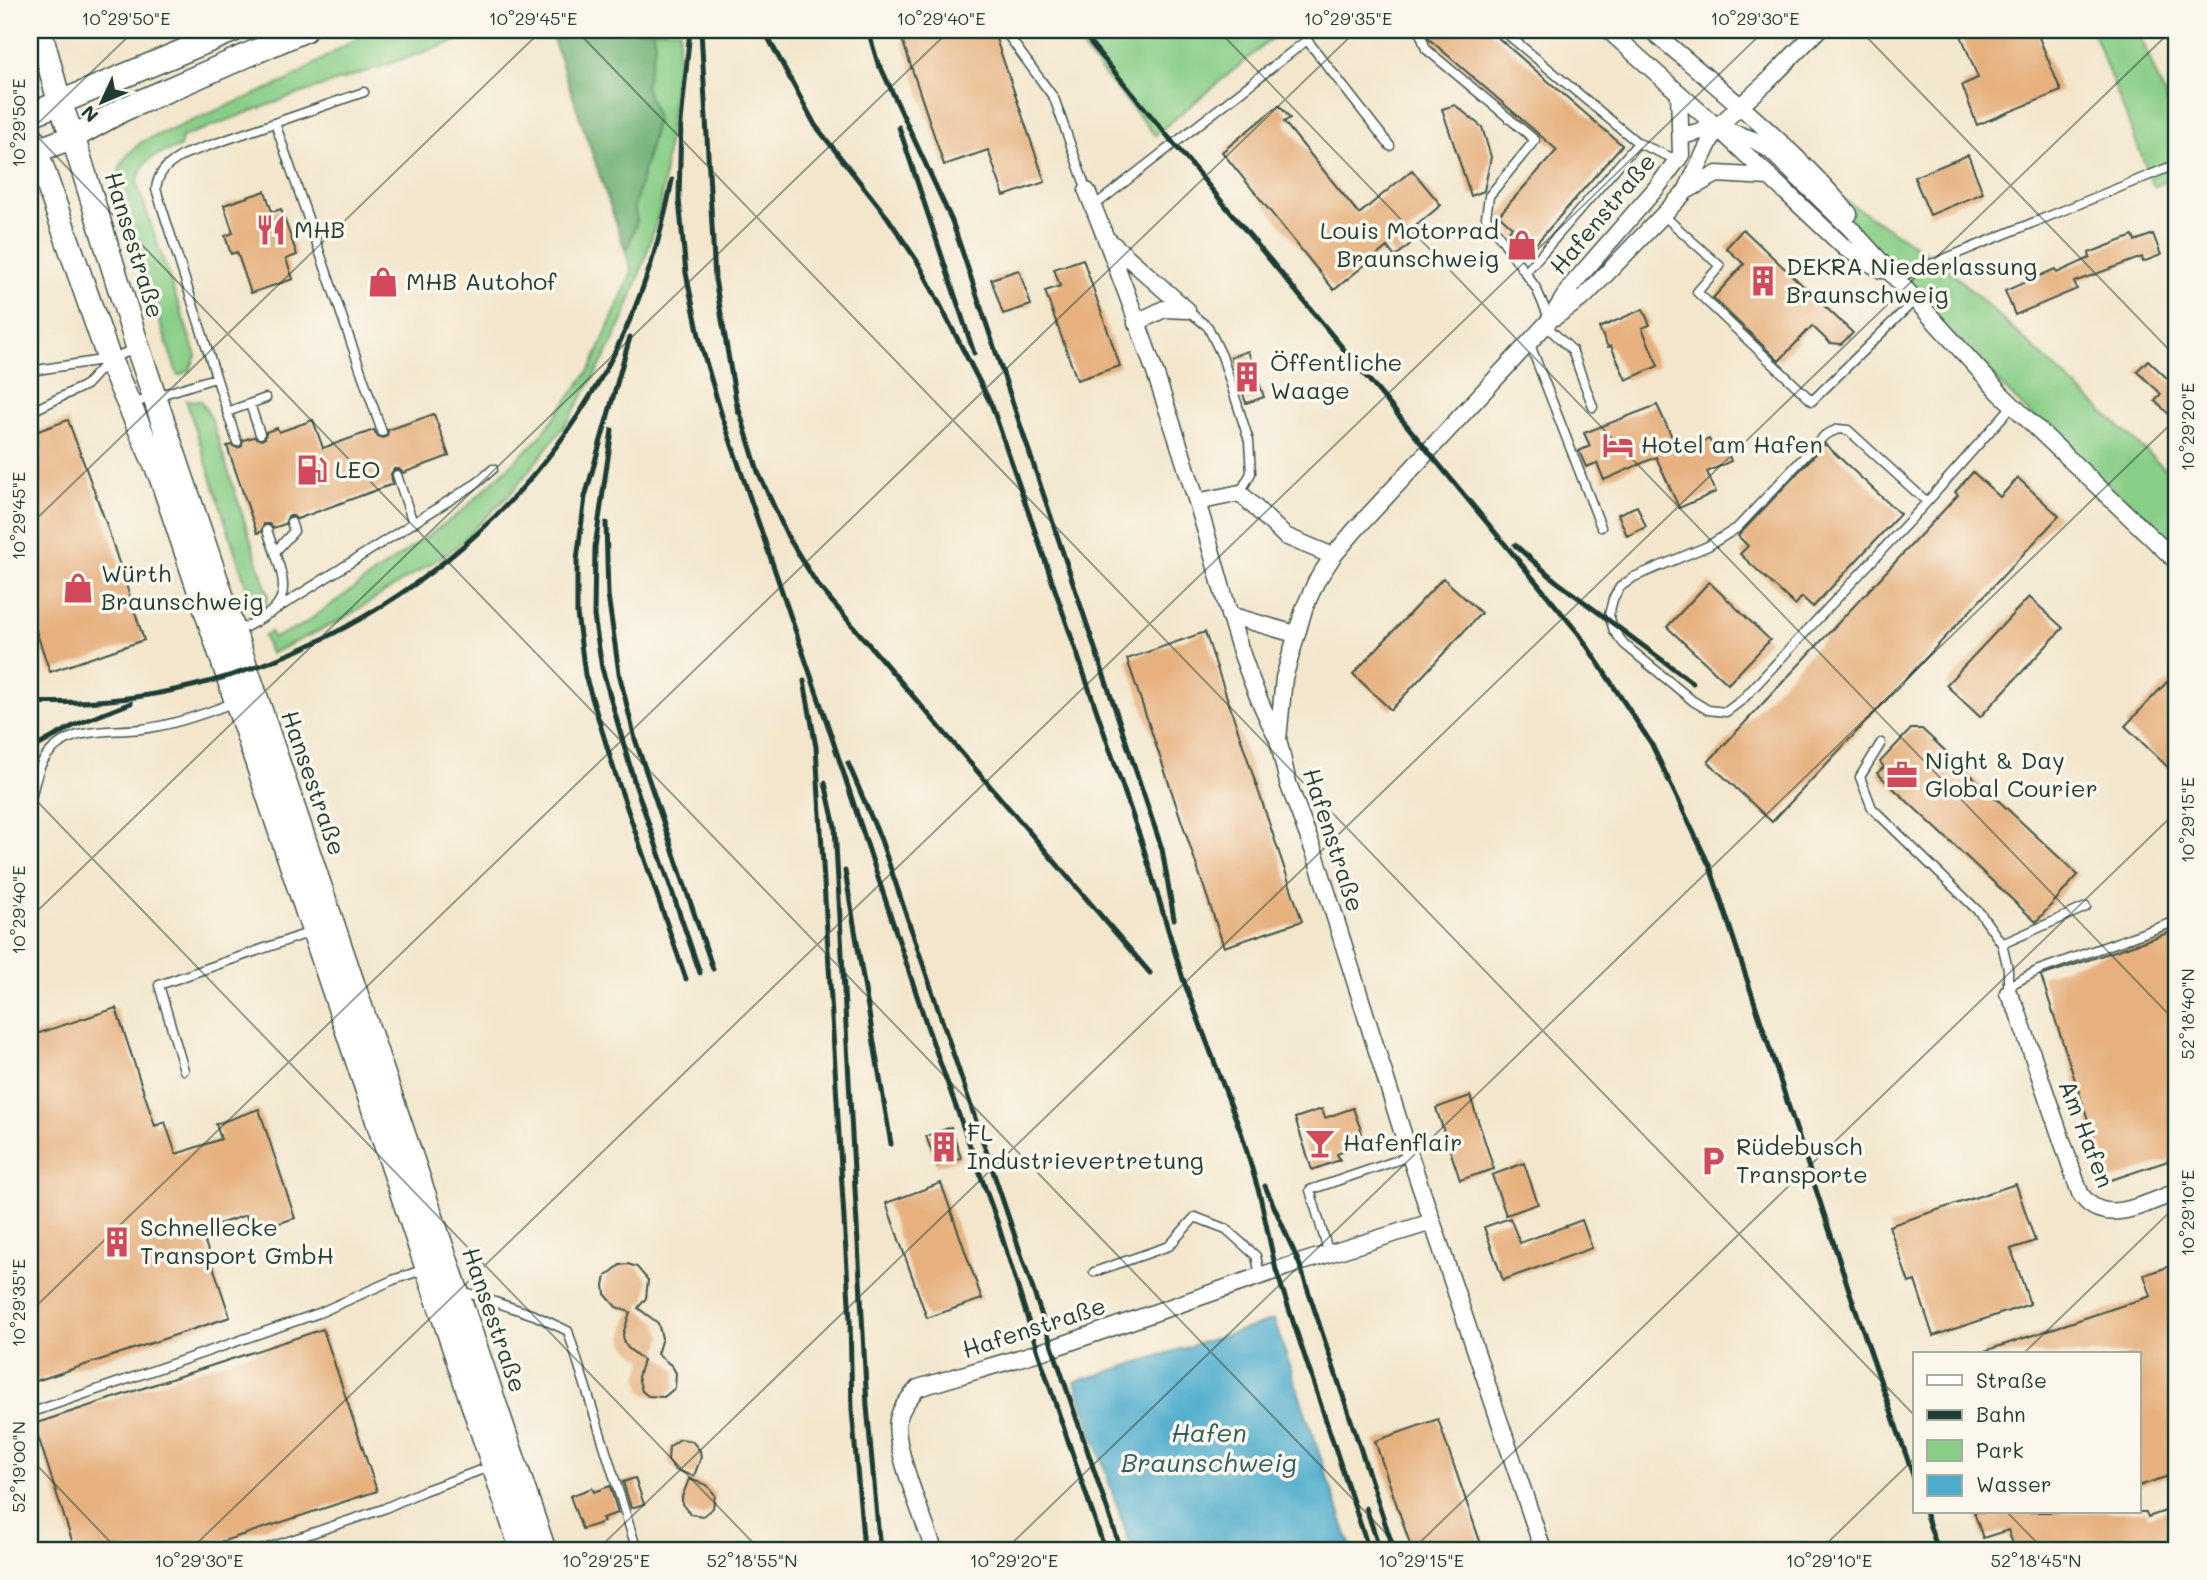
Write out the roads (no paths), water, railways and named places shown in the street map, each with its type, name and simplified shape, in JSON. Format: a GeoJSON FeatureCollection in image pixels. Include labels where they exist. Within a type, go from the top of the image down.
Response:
{"type":"FeatureCollection","features":[{"type":"Feature","properties":{"kind":"main road","name":"Hansestraße"},"geometry":{"type":"LineString","coordinates":[[40,30],[60,104],[73,137],[138,348],[234,632],[247,699]]}},
{"type":"Feature","properties":{"kind":"main road"},"geometry":{"type":"LineString","coordinates":[[30,115],[234,30]]}},
{"type":"Feature","properties":{"kind":"main road"},"geometry":{"type":"LineString","coordinates":[[32,146],[73,137],[124,109],[305,30]]}},
{"type":"Feature","properties":{"kind":"main road","name":"Hansestraße"},"geometry":{"type":"LineString","coordinates":[[32,146],[109,359],[161,477],[247,699],[503,1462],[544,1550]]}},
{"type":"Feature","properties":{"kind":"main road","name":"Hansestraße"},"geometry":{"type":"LineString","coordinates":[[437,1265],[456,1290],[503,1462],[523,1550]]}},
{"type":"Feature","properties":{"kind":"street"},"geometry":{"type":"LineString","coordinates":[[1608,30],[1846,248],[1895,279]]}},
{"type":"Feature","properties":{"kind":"street"},"geometry":{"type":"LineString","coordinates":[[1651,30],[1742,106],[1829,190],[1865,233],[1895,279]]}},
{"type":"Feature","properties":{"kind":"street"},"geometry":{"type":"LineString","coordinates":[[1682,136],[1717,127],[1742,106],[1818,30]]}},
{"type":"Feature","properties":{"kind":"street","name":"Hafenstraße"},"geometry":{"type":"LineString","coordinates":[[1548,323],[1571,286],[1626,225],[1681,155],[1679,93]]}},
{"type":"Feature","properties":{"kind":"street","name":"Hafenstraße"},"geometry":{"type":"LineString","coordinates":[[1686,191],[1717,127]]}},
{"type":"Feature","properties":{"kind":"street"},"geometry":{"type":"LineString","coordinates":[[1717,127],[1754,140],[1770,150],[1851,229],[2013,405],[2177,562]]}},
{"type":"Feature","properties":{"kind":"street","name":"Hafenstraße"},"geometry":{"type":"LineString","coordinates":[[1278,739],[1284,678],[1295,634],[1317,582],[1333,556],[1529,342],[1548,323],[1585,296],[1686,191],[1717,174],[1769,177]]}},
{"type":"Feature","properties":{"kind":"street","name":"Hafenstraße"},"geometry":{"type":"LineString","coordinates":[[1087,191],[1106,238],[1197,502],[1229,615],[1260,705],[1278,739],[1287,783],[1316,857],[1410,1156],[1543,1550]]}},
{"type":"Feature","properties":{"kind":"street","name":"Hafenstraße"},"geometry":{"type":"LineString","coordinates":[[1106,238],[1187,310]]}},
{"type":"Feature","properties":{"kind":"street"},"geometry":{"type":"LineString","coordinates":[[1136,323],[1164,309],[1187,310]]}},
{"type":"Feature","properties":{"kind":"street"},"geometry":{"type":"LineString","coordinates":[[1197,502],[1240,493],[1285,536],[1333,556]]}},
{"type":"Feature","properties":{"kind":"street"},"geometry":{"type":"LineString","coordinates":[[1229,615],[1295,634]]}},
{"type":"Feature","properties":{"kind":"street","name":"Am Hafen"},"geometry":{"type":"LineString","coordinates":[[2008,993],[2017,1010],[2080,1193],[2087,1203],[2097,1210],[2111,1213],[2177,1192]]}},
{"type":"Feature","properties":{"kind":"street","name":"Hafenstraße"},"geometry":{"type":"LineString","coordinates":[[934,1550],[897,1441],[898,1420],[906,1401],[918,1388],[1053,1348],[1260,1275],[1432,1222]]}},
{"type":"Feature","properties":{"kind":"lane"},"geometry":{"type":"LineString","coordinates":[[1004,30],[1054,98],[1087,191]]}},
{"type":"Feature","properties":{"kind":"lane"},"geometry":{"type":"LineString","coordinates":[[1419,30],[1426,49],[1535,140],[1489,196],[1486,217],[1536,288],[1548,323],[1572,350],[1593,407]]}},
{"type":"Feature","properties":{"kind":"lane"},"geometry":{"type":"LineString","coordinates":[[1502,30],[1638,143],[1677,160]]}},
{"type":"Feature","properties":{"kind":"lane"},"geometry":{"type":"LineString","coordinates":[[1094,206],[1307,40],[1390,146]]}},
{"type":"Feature","properties":{"kind":"lane"},"geometry":{"type":"LineString","coordinates":[[237,443],[156,189],[157,180],[166,166],[185,155],[364,92]]}},
{"type":"Feature","properties":{"kind":"lane"},"geometry":{"type":"LineString","coordinates":[[275,123],[382,432]]}},
{"type":"Feature","properties":{"kind":"lane"},"geometry":{"type":"LineString","coordinates":[[1525,273],[1638,143]]}},
{"type":"Feature","properties":{"kind":"lane"},"geometry":{"type":"LineString","coordinates":[[1895,279],[2177,164]]}},
{"type":"Feature","properties":{"kind":"lane"},"geometry":{"type":"LineString","coordinates":[[1663,215],[1720,266],[1697,292],[1812,401],[1914,300]]}},
{"type":"Feature","properties":{"kind":"lane"},"geometry":{"type":"LineString","coordinates":[[1187,310],[1208,327],[1222,356],[1249,440],[1251,473],[1240,493]]}},
{"type":"Feature","properties":{"kind":"lane"},"geometry":{"type":"LineString","coordinates":[[1529,342],[1601,527]]}},
{"type":"Feature","properties":{"kind":"lane"},"geometry":{"type":"LineString","coordinates":[[30,371],[109,359],[138,348]]}},
{"type":"Feature","properties":{"kind":"lane"},"geometry":{"type":"LineString","coordinates":[[30,412],[86,385],[109,359]]}},
{"type":"Feature","properties":{"kind":"lane"},"geometry":{"type":"LineString","coordinates":[[131,404],[215,378]]}},
{"type":"Feature","properties":{"kind":"lane"},"geometry":{"type":"LineString","coordinates":[[227,412],[266,398]]}},
{"type":"Feature","properties":{"kind":"lane"},"geometry":{"type":"LineString","coordinates":[[250,404],[260,434]]}},
{"type":"Feature","properties":{"kind":"lane"},"geometry":{"type":"LineString","coordinates":[[1927,502],[1848,430],[1838,429],[1825,435],[1737,528],[1708,546],[1634,578],[1620,587],[1613,599],[1609,615],[1614,631],[1625,644],[1693,701],[1708,710],[1726,712],[1742,700],[1927,502],[2013,405]]}},
{"type":"Feature","properties":{"kind":"lane"},"geometry":{"type":"LineString","coordinates":[[234,632],[270,613],[477,483],[494,469]]}},
{"type":"Feature","properties":{"kind":"lane"},"geometry":{"type":"LineString","coordinates":[[397,475],[413,523]]}},
{"type":"Feature","properties":{"kind":"lane"},"geometry":{"type":"LineString","coordinates":[[275,552],[294,531],[291,522]]}},
{"type":"Feature","properties":{"kind":"lane"},"geometry":{"type":"LineString","coordinates":[[267,530],[284,579],[282,599],[270,613]]}},
{"type":"Feature","properties":{"kind":"lane"},"geometry":{"type":"LineString","coordinates":[[30,802],[43,761],[68,737],[90,731],[144,729],[247,699]]}},
{"type":"Feature","properties":{"kind":"lane"},"geometry":{"type":"LineString","coordinates":[[1881,743],[1860,777],[1872,808],[1980,913],[2002,944],[2008,969],[2008,993]]}},
{"type":"Feature","properties":{"kind":"lane"},"geometry":{"type":"LineString","coordinates":[[2002,944],[2086,907]]}},
{"type":"Feature","properties":{"kind":"lane"},"geometry":{"type":"LineString","coordinates":[[2008,993],[2014,983],[2039,970],[2177,921]]}},
{"type":"Feature","properties":{"kind":"lane"},"geometry":{"type":"LineString","coordinates":[[184,1070],[159,985],[324,927]]}},
{"type":"Feature","properties":{"kind":"lane"},"geometry":{"type":"LineString","coordinates":[[1329,1254],[1310,1190],[1410,1156]]}},
{"type":"Feature","properties":{"kind":"lane"},"geometry":{"type":"LineString","coordinates":[[1094,1272],[1169,1246],[1195,1217],[1226,1229],[1256,1256],[1260,1275]]}},
{"type":"Feature","properties":{"kind":"lane"},"geometry":{"type":"LineString","coordinates":[[30,1413],[319,1313],[393,1280],[437,1265]]}},
{"type":"Feature","properties":{"kind":"lane"},"geometry":{"type":"LineString","coordinates":[[456,1290],[534,1315],[568,1331],[637,1550]]}},
{"type":"Feature","properties":{"kind":"lane"},"geometry":{"type":"LineString","coordinates":[[262,1550],[383,1509],[447,1481],[503,1462]]}},
{"type":"Feature","properties":{"kind":"water","name":"Hafen Braunschweig"},"geometry":{"type":"Polygon","coordinates":[[[1274,1320],[1352,1550],[1132,1550],[1075,1382],[1274,1320]]]}},
{"type":"Feature","properties":{"kind":"railway"},"geometry":{"type":"LineString","coordinates":[[690,30],[681,122],[679,199],[686,273],[701,345],[722,416],[928,1029],[997,1221],[1105,1550]]}},
{"type":"Feature","properties":{"kind":"railway"},"geometry":{"type":"LineString","coordinates":[[701,30],[715,279],[738,412]]}},
{"type":"Feature","properties":{"kind":"railway"},"geometry":{"type":"LineString","coordinates":[[764,30],[815,125],[888,218],[919,264],[992,406],[1142,843],[1183,979],[1242,1135],[1260,1196],[1276,1270],[1369,1550]]}},
{"type":"Feature","properties":{"kind":"railway"},"geometry":{"type":"LineString","coordinates":[[868,30],[879,67]]}},
{"type":"Feature","properties":{"kind":"railway"},"geometry":{"type":"LineString","coordinates":[[1080,30],[1579,634],[1651,743],[1710,867],[1913,1475]]}},
{"type":"Feature","properties":{"kind":"railway"},"geometry":{"type":"LineString","coordinates":[[876,57],[952,221],[1162,849],[1174,919]]}},
{"type":"Feature","properties":{"kind":"railway"},"geometry":{"type":"LineString","coordinates":[[899,127],[974,353]]}},
{"type":"Feature","properties":{"kind":"railway"},"geometry":{"type":"LineString","coordinates":[[30,702],[112,700],[193,686],[271,662],[346,627],[415,584],[479,532],[536,472],[600,380],[639,298],[658,240],[672,180]]}},
{"type":"Feature","properties":{"kind":"railway"},"geometry":{"type":"LineString","coordinates":[[630,337],[585,497],[577,560],[577,613],[585,675],[615,773],[686,979]]}},
{"type":"Feature","properties":{"kind":"railway"},"geometry":{"type":"LineString","coordinates":[[737,403],[758,472],[788,537],[817,584],[1150,973]]}},
{"type":"Feature","properties":{"kind":"railway"},"geometry":{"type":"LineString","coordinates":[[612,430],[595,547],[594,616],[602,668],[635,784],[700,973]]}},
{"type":"Feature","properties":{"kind":"railway"},"geometry":{"type":"LineString","coordinates":[[606,523],[608,595],[619,673],[635,739],[713,969]]}},
{"type":"Feature","properties":{"kind":"railway"},"geometry":{"type":"LineString","coordinates":[[1515,545],[1556,581],[1693,683]]}},
{"type":"Feature","properties":{"kind":"railway"},"geometry":{"type":"LineString","coordinates":[[804,681],[816,747],[850,1320],[852,1410],[864,1550]]}},
{"type":"Feature","properties":{"kind":"railway"},"geometry":{"type":"LineString","coordinates":[[30,750],[75,725],[131,703]]}},
{"type":"Feature","properties":{"kind":"railway"},"geometry":{"type":"LineString","coordinates":[[848,763],[881,840],[1121,1550]]}},
{"type":"Feature","properties":{"kind":"railway"},"geometry":{"type":"LineString","coordinates":[[825,783],[835,827],[867,1406],[880,1550]]}},
{"type":"Feature","properties":{"kind":"railway"},"geometry":{"type":"LineString","coordinates":[[845,871],[891,1144]]}},
{"type":"Feature","properties":{"kind":"railway"},"geometry":{"type":"LineString","coordinates":[[1265,1186],[1299,1263],[1394,1550]]}},
{"type":"Feature","properties":{"kind":"railway"},"geometry":{"type":"LineString","coordinates":[[1366,1508],[1380,1550]]}},
{"type":"Feature","properties":{"kind":"railway"},"geometry":{"type":"LineString","coordinates":[[1926,1514],[1938,1550]]}},
{"type":"Feature","properties":{"kind":"place","name":"MHB"},"geometry":{"type":"Point","coordinates":[271,230]}},
{"type":"Feature","properties":{"kind":"place","name":"Louis Motorrad Braunschweig"},"geometry":{"type":"Point","coordinates":[1522,245]}},
{"type":"Feature","properties":{"kind":"place","name":"DEKRA Niederlassung Braunschweig"},"geometry":{"type":"Point","coordinates":[1763,281]}},
{"type":"Feature","properties":{"kind":"place","name":"MHB Autohof"},"geometry":{"type":"Point","coordinates":[383,282]}},
{"type":"Feature","properties":{"kind":"place","name":"Öffentliche Waage"},"geometry":{"type":"Point","coordinates":[1247,377]}},
{"type":"Feature","properties":{"kind":"place","name":"Hotel am Hafen"},"geometry":{"type":"Point","coordinates":[1618,445]}},
{"type":"Feature","properties":{"kind":"place","name":"LEO"},"geometry":{"type":"Point","coordinates":[312,470]}},
{"type":"Feature","properties":{"kind":"place","name":"Würth Braunschweig"},"geometry":{"type":"Point","coordinates":[78,588]}},
{"type":"Feature","properties":{"kind":"place","name":"Night & Day Global Courier"},"geometry":{"type":"Point","coordinates":[1902,775]}},
{"type":"Feature","properties":{"kind":"place","name":"Hafenflair"},"geometry":{"type":"Point","coordinates":[1320,1143]}},
{"type":"Feature","properties":{"kind":"place","name":"FL Industrievertretung"},"geometry":{"type":"Point","coordinates":[944,1147]}},
{"type":"Feature","properties":{"kind":"place","name":"Rüdebusch Transporte"},"geometry":{"type":"Point","coordinates":[1713,1161]}},
{"type":"Feature","properties":{"kind":"place","name":"Schnellecke Transport GmbH"},"geometry":{"type":"Point","coordinates":[117,1242]}}]}
